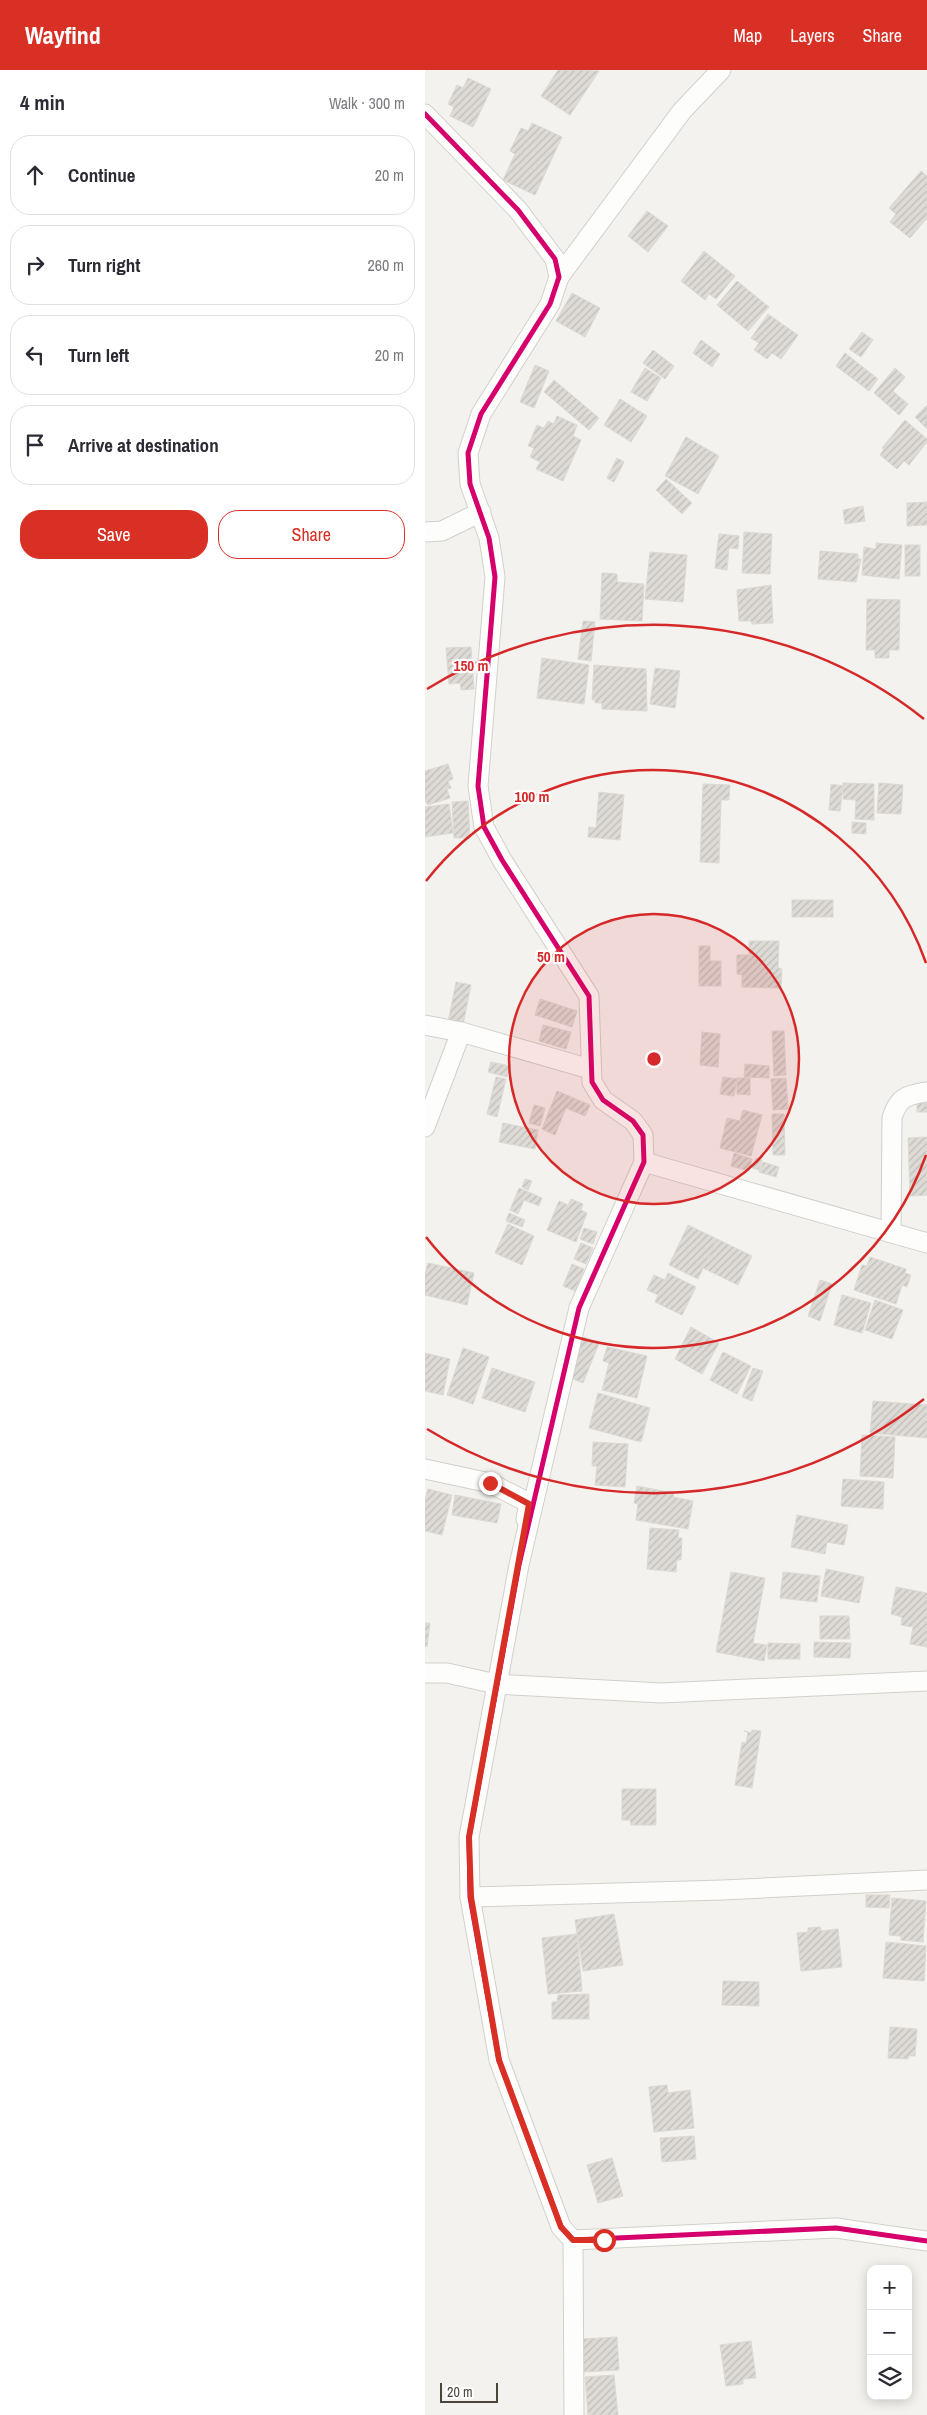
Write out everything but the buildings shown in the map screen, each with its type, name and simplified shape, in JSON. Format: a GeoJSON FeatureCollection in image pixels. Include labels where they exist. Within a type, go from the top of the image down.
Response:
{"type":"FeatureCollection","features":[{"type":"Feature","properties":{"kind":"street"},"geometry":{"type":"LineString","coordinates":[[519,1565],[579,1308],[644,1162],[643,1135],[633,1121],[603,1100],[592,1082],[590,1069],[589,996],[502,860],[484,827],[478,786],[495,576],[489,538],[471,484],[468,453],[481,414],[550,304],[559,277],[682,110],[721,70]]}},
{"type":"Feature","properties":{"kind":"street"},"geometry":{"type":"LineString","coordinates":[[425,114],[518,210],[555,259],[559,277]]}},
{"type":"Feature","properties":{"kind":"street"},"geometry":{"type":"LineString","coordinates":[[425,532],[442,531],[481,512]]}},
{"type":"Feature","properties":{"kind":"street"},"geometry":{"type":"LineString","coordinates":[[425,1025],[461,1032],[590,1069]]}},
{"type":"Feature","properties":{"kind":"street"},"geometry":{"type":"LineString","coordinates":[[425,1127],[461,1032]]}},
{"type":"Feature","properties":{"kind":"street"},"geometry":{"type":"LineString","coordinates":[[891,1233],[892,1118],[896,1105],[909,1095],[927,1092]]}},
{"type":"Feature","properties":{"kind":"street"},"geometry":{"type":"LineString","coordinates":[[644,1162],[927,1243]]}},
{"type":"Feature","properties":{"kind":"street"},"geometry":{"type":"LineString","coordinates":[[425,1469],[490,1483],[529,1504],[469,1837],[471,1897],[499,2060],[561,2227],[573,2240],[574,2415]]}},
{"type":"Feature","properties":{"kind":"street"},"geometry":{"type":"LineString","coordinates":[[425,1673],[447,1672],[496,1684],[661,1693],[927,1681]]}},
{"type":"Feature","properties":{"kind":"street"},"geometry":{"type":"LineString","coordinates":[[471,1897],[713,1890],[927,1880]]}},
{"type":"Feature","properties":{"kind":"street"},"geometry":{"type":"LineString","coordinates":[[573,2240],[836,2228],[927,2241]]}},
{"type":"Feature","properties":{"kind":"cycle path"},"geometry":{"type":"LineString","coordinates":[[425,114],[518,210],[555,259],[559,277],[550,304],[481,414],[468,453],[470,484],[489,538],[495,577],[478,786],[484,827],[502,860],[589,996],[592,1082],[603,1100],[633,1121],[643,1135],[644,1162],[579,1308],[519,1565],[469,1837],[470,1897],[499,2060],[561,2227],[573,2240],[836,2228],[927,2241]]}},
{"type":"Feature","properties":{"kind":"route"},"geometry":{"type":"LineString","coordinates":[[490,1483],[529,1504],[469,1837],[471,1897],[499,2060],[561,2227],[573,2240],[604,2240]]}}]}
